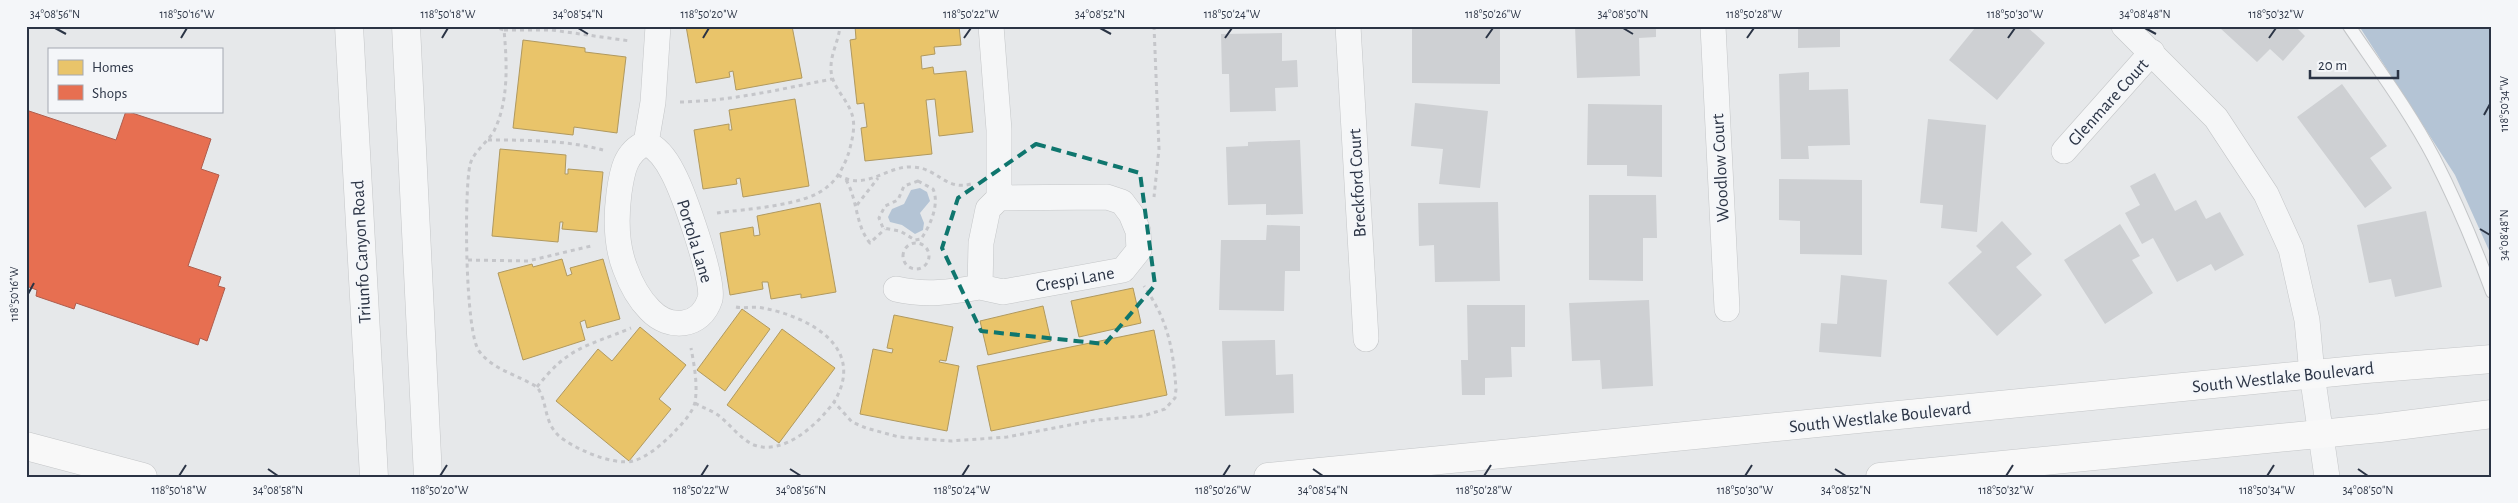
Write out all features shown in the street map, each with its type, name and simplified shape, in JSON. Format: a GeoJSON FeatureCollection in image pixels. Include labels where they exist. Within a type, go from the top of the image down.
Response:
{"type":"FeatureCollection","features":[{"type":"Feature","properties":{"kind":"main road","name":"South Westlake Boulevard"},"geometry":{"type":"LineString","coordinates":[[1268,477],[2312,374],[2492,359]]}},
{"type":"Feature","properties":{"kind":"main road"},"geometry":{"type":"LineString","coordinates":[[1880,477],[2492,414]]}},
{"type":"Feature","properties":{"kind":"main road"},"geometry":{"type":"LineString","coordinates":[[26,446],[143,477]]}},
{"type":"Feature","properties":{"kind":"street","name":"Triunfo Canyon Road"},"geometry":{"type":"LineString","coordinates":[[349,26],[374,477]]}},
{"type":"Feature","properties":{"kind":"street"},"geometry":{"type":"LineString","coordinates":[[406,26],[428,477]]}},
{"type":"Feature","properties":{"kind":"street"},"geometry":{"type":"LineString","coordinates":[[896,289],[916,294],[941,294],[980,287],[983,234],[988,208],[999,187],[991,26]]}},
{"type":"Feature","properties":{"kind":"street","name":"Breckford Court"},"geometry":{"type":"LineString","coordinates":[[1348,26],[1366,339]]}},
{"type":"Feature","properties":{"kind":"street","name":"Woodlow Court"},"geometry":{"type":"LineString","coordinates":[[1713,26],[1727,309]]}},
{"type":"Feature","properties":{"kind":"street"},"geometry":{"type":"LineString","coordinates":[[2124,26],[2216,118],[2266,194],[2292,249],[2307,320],[2312,374],[2327,477]]}},
{"type":"Feature","properties":{"kind":"street"},"geometry":{"type":"LineString","coordinates":[[657,35],[653,102],[646,143],[634,148],[627,159],[620,182],[617,216],[619,241],[624,266],[632,285],[649,310],[664,321],[683,324]]}},
{"type":"Feature","properties":{"kind":"street","name":"Glenmare Court"},"geometry":{"type":"LineString","coordinates":[[2064,151],[2152,52]]}},
{"type":"Feature","properties":{"kind":"street","name":"Portola Lane"},"geometry":{"type":"LineString","coordinates":[[646,143],[654,146],[673,173],[708,277],[711,297],[701,316],[694,321],[683,324]]}},
{"type":"Feature","properties":{"kind":"street"},"geometry":{"type":"LineString","coordinates":[[999,187],[1107,197],[1122,202],[1131,214],[1138,231]]}},
{"type":"Feature","properties":{"kind":"street","name":"Crespi Lane"},"geometry":{"type":"LineString","coordinates":[[980,287],[1004,292],[1123,270],[1138,250],[1138,231]]}},
{"type":"Feature","properties":{"kind":"lane"},"geometry":{"type":"LineString","coordinates":[[2349,26],[2388,82],[2433,157],[2478,254],[2492,292]]}},
{"type":"Feature","properties":{"kind":"path"},"geometry":{"type":"LineString","coordinates":[[492,26],[504,30],[552,30],[622,41],[657,35]]}},
{"type":"Feature","properties":{"kind":"path"},"geometry":{"type":"LineString","coordinates":[[689,217],[778,205],[814,195],[827,188],[838,175],[847,158],[854,126],[850,106],[832,80],[832,60],[840,26]]}},
{"type":"Feature","properties":{"kind":"path"},"geometry":{"type":"LineString","coordinates":[[1138,231],[1152,212],[1158,166],[1154,26]]}},
{"type":"Feature","properties":{"kind":"path"},"geometry":{"type":"LineString","coordinates":[[504,30],[506,55],[503,102],[498,122],[470,166],[468,293],[472,331],[478,350],[496,366],[537,387],[546,417],[558,435],[581,450],[622,461],[634,461],[644,456],[669,437],[684,422],[695,403],[694,366],[683,324]]}},
{"type":"Feature","properties":{"kind":"path"},"geometry":{"type":"LineString","coordinates":[[653,102],[720,100],[793,89],[832,80]]}},
{"type":"Feature","properties":{"kind":"path"},"geometry":{"type":"LineString","coordinates":[[488,140],[509,139],[573,143],[627,159]]}},
{"type":"Feature","properties":{"kind":"path"},"geometry":{"type":"LineString","coordinates":[[846,180],[879,177],[911,166],[929,171],[956,186],[999,187]]}},
{"type":"Feature","properties":{"kind":"path"},"geometry":{"type":"LineString","coordinates":[[838,175],[846,180],[857,205],[861,227],[870,243],[885,229]]}},
{"type":"Feature","properties":{"kind":"path"},"geometry":{"type":"LineString","coordinates":[[857,205],[879,177]]}},
{"type":"Feature","properties":{"kind":"path"},"geometry":{"type":"LineString","coordinates":[[885,229],[879,218],[885,206],[898,200],[901,190],[907,184],[918,180],[925,182],[933,189],[936,202],[928,228],[921,239],[915,242],[908,246],[903,253],[903,259],[908,266],[918,268],[925,265],[929,255],[925,247],[915,242],[900,231],[885,229]]}},
{"type":"Feature","properties":{"kind":"path"},"geometry":{"type":"LineString","coordinates":[[468,260],[528,261],[619,241]]}},
{"type":"Feature","properties":{"kind":"path"},"geometry":{"type":"LineString","coordinates":[[834,402],[852,422],[866,428],[899,437],[937,441],[1025,435],[1096,420],[1132,418],[1165,409],[1175,398],[1176,390],[1169,335],[1164,319],[1141,281],[1123,270]]}},
{"type":"Feature","properties":{"kind":"path"},"geometry":{"type":"LineString","coordinates":[[695,403],[719,416],[752,444],[767,447],[783,444],[801,434],[820,419],[834,402],[840,391],[843,362],[825,334],[796,316],[762,308],[739,308],[730,302],[711,297]]}},
{"type":"Feature","properties":{"kind":"path"},"geometry":{"type":"LineString","coordinates":[[537,387],[558,361],[571,352],[632,328],[649,310]]}},
{"type":"Feature","properties":{"kind":"highlighted area"},"geometry":{"type":"Polygon","coordinates":[[[1036,144],[1140,173],[1155,285],[1105,344],[981,331],[942,248],[958,198],[1036,144]]]}},
{"type":"Feature","properties":{"kind":"water"},"geometry":{"type":"Polygon","coordinates":[[[2359,26],[2492,26],[2492,257],[2455,175],[2359,26]]]}},
{"type":"Feature","properties":{"kind":"water"},"geometry":{"type":"Polygon","coordinates":[[[920,188],[927,192],[930,201],[920,213],[924,223],[923,230],[915,234],[902,225],[890,222],[888,217],[892,209],[904,204],[911,190],[920,188]]]}},
{"type":"Feature","properties":{"kind":"building: Homes"},"geometry":{"type":"Polygon","coordinates":[[[686,26],[792,26],[802,78],[736,90],[733,71],[729,72],[730,77],[696,83],[686,26]]]}},
{"type":"Feature","properties":{"kind":"building: Homes"},"geometry":{"type":"Polygon","coordinates":[[[855,26],[959,26],[961,45],[934,47],[935,54],[921,56],[922,69],[933,67],[934,74],[966,71],[973,132],[939,136],[935,99],[926,100],[932,154],[865,161],[861,128],[867,127],[864,103],[857,104],[850,40],[856,39],[855,26]]]}},
{"type":"Feature","properties":{"kind":"building: Homes"},"geometry":{"type":"Polygon","coordinates":[[[523,40],[585,48],[585,52],[626,57],[617,133],[574,127],[573,135],[513,128],[523,40]]]}},
{"type":"Feature","properties":{"kind":"building: Homes"},"geometry":{"type":"Polygon","coordinates":[[[795,99],[809,186],[743,197],[740,178],[736,179],[737,184],[703,189],[694,130],[729,124],[729,130],[732,130],[729,110],[795,99]]]}},
{"type":"Feature","properties":{"kind":"building: Homes"},"geometry":{"type":"Polygon","coordinates":[[[500,149],[566,155],[565,174],[568,174],[568,169],[603,172],[597,232],[562,229],[563,222],[560,222],[558,242],[492,236],[500,149]]]}},
{"type":"Feature","properties":{"kind":"building: Homes"},"geometry":{"type":"Polygon","coordinates":[[[820,203],[836,292],[801,298],[801,294],[771,299],[768,282],[762,282],[763,289],[730,295],[720,233],[753,227],[754,236],[760,235],[757,216],[820,203]]]}},
{"type":"Feature","properties":{"kind":"building: Homes"},"geometry":{"type":"Polygon","coordinates":[[[562,259],[567,276],[572,274],[570,268],[603,259],[620,319],[587,328],[585,320],[580,322],[585,340],[523,360],[498,273],[532,264],[533,267],[562,259]]]}},
{"type":"Feature","properties":{"kind":"building: Homes"},"geometry":{"type":"Polygon","coordinates":[[[1133,288],[1141,323],[1079,337],[1071,301],[1133,288]]]}},
{"type":"Feature","properties":{"kind":"building: Homes"},"geometry":{"type":"Polygon","coordinates":[[[1043,306],[1051,341],[988,355],[980,321],[1043,306]]]}},
{"type":"Feature","properties":{"kind":"building: Homes"},"geometry":{"type":"Polygon","coordinates":[[[742,309],[770,329],[725,391],[697,370],[742,309]]]}},
{"type":"Feature","properties":{"kind":"building: Homes"},"geometry":{"type":"Polygon","coordinates":[[[894,315],[953,327],[946,361],[940,360],[939,362],[959,366],[947,431],[860,414],[873,349],[892,353],[893,349],[887,348],[894,315]]]}},
{"type":"Feature","properties":{"kind":"building: Homes"},"geometry":{"type":"Polygon","coordinates":[[[640,327],[686,365],[659,399],[671,409],[629,461],[556,401],[598,349],[612,361],[640,327]]]}},
{"type":"Feature","properties":{"kind":"building: Homes"},"geometry":{"type":"Polygon","coordinates":[[[782,329],[835,368],[779,443],[727,405],[782,329]]]}},
{"type":"Feature","properties":{"kind":"building: Homes"},"geometry":{"type":"Polygon","coordinates":[[[1154,330],[1167,395],[991,431],[977,366],[1154,330]]]}},
{"type":"Feature","properties":{"kind":"building: Shops"},"geometry":{"type":"Polygon","coordinates":[[[26,110],[116,140],[126,112],[211,139],[201,169],[219,175],[188,266],[221,277],[218,286],[225,288],[207,341],[200,338],[198,345],[76,303],[74,309],[36,296],[37,290],[26,286],[26,110]]]}},
{"type":"Feature","properties":{"kind":"building: Other"},"geometry":{"type":"Polygon","coordinates":[[[1412,26],[1500,26],[1500,84],[1412,83],[1412,26]]]}},
{"type":"Feature","properties":{"kind":"building: Other"},"geometry":{"type":"Polygon","coordinates":[[[1575,26],[1656,26],[1656,37],[1639,38],[1640,76],[1577,78],[1575,26]]]}},
{"type":"Feature","properties":{"kind":"building: Other"},"geometry":{"type":"Polygon","coordinates":[[[1798,26],[1840,26],[1840,47],[1798,48],[1798,26]]]}},
{"type":"Feature","properties":{"kind":"building: Other"},"geometry":{"type":"Polygon","coordinates":[[[1973,26],[2026,26],[2045,43],[1997,100],[1949,60],[1975,28],[1973,26]]]}},
{"type":"Feature","properties":{"kind":"building: Other"},"geometry":{"type":"Polygon","coordinates":[[[2221,26],[2295,26],[2305,36],[2283,61],[2270,49],[2257,62],[2220,28],[2221,26]]]}},
{"type":"Feature","properties":{"kind":"building: Other"},"geometry":{"type":"Polygon","coordinates":[[[1282,33],[1282,61],[1297,60],[1298,87],[1275,88],[1276,111],[1230,112],[1229,74],[1222,74],[1221,34],[1282,33]]]}},
{"type":"Feature","properties":{"kind":"building: Other"},"geometry":{"type":"Polygon","coordinates":[[[1809,72],[1809,90],[1848,89],[1850,145],[1808,146],[1809,159],[1781,159],[1779,74],[1809,72]]]}},
{"type":"Feature","properties":{"kind":"building: Other"},"geometry":{"type":"Polygon","coordinates":[[[2342,84],[2387,146],[2370,158],[2392,188],[2365,208],[2297,117],[2342,84]]]}},
{"type":"Feature","properties":{"kind":"building: Other"},"geometry":{"type":"Polygon","coordinates":[[[1415,103],[1488,111],[1480,188],[1439,184],[1443,149],[1411,146],[1415,103]]]}},
{"type":"Feature","properties":{"kind":"building: Other"},"geometry":{"type":"Polygon","coordinates":[[[1588,104],[1662,105],[1662,177],[1627,176],[1627,165],[1587,165],[1588,104]]]}},
{"type":"Feature","properties":{"kind":"building: Other"},"geometry":{"type":"Polygon","coordinates":[[[1928,119],[1986,125],[1977,232],[1941,228],[1943,205],[1920,203],[1928,119]]]}},
{"type":"Feature","properties":{"kind":"building: Other"},"geometry":{"type":"Polygon","coordinates":[[[1300,140],[1303,214],[1266,215],[1266,204],[1228,205],[1226,147],[1248,146],[1248,142],[1300,140]]]}},
{"type":"Feature","properties":{"kind":"building: Other"},"geometry":{"type":"Polygon","coordinates":[[[2155,173],[2175,211],[2196,200],[2206,219],[2220,212],[2244,255],[2215,271],[2211,264],[2177,282],[2153,238],[2142,244],[2125,213],[2140,205],[2130,186],[2155,173]]]}},
{"type":"Feature","properties":{"kind":"building: Other"},"geometry":{"type":"Polygon","coordinates":[[[1779,179],[1862,180],[1862,255],[1800,254],[1800,221],[1779,220],[1779,179]]]}},
{"type":"Feature","properties":{"kind":"building: Other"},"geometry":{"type":"Polygon","coordinates":[[[1589,195],[1656,195],[1657,238],[1643,238],[1643,281],[1589,280],[1589,195]]]}},
{"type":"Feature","properties":{"kind":"building: Other"},"geometry":{"type":"Polygon","coordinates":[[[1498,202],[1500,281],[1435,282],[1434,245],[1419,246],[1418,203],[1498,202]]]}},
{"type":"Feature","properties":{"kind":"building: Other"},"geometry":{"type":"Polygon","coordinates":[[[2426,211],[2442,287],[2395,297],[2391,279],[2369,283],[2357,225],[2426,211]]]}},
{"type":"Feature","properties":{"kind":"building: Other"},"geometry":{"type":"Polygon","coordinates":[[[2002,221],[2032,254],[2016,267],[2042,295],[1997,336],[1948,283],[1982,252],[1976,246],[2002,221]]]}},
{"type":"Feature","properties":{"kind":"building: Other"},"geometry":{"type":"Polygon","coordinates":[[[2120,224],[2140,256],[2132,260],[2153,293],[2105,324],[2064,260],[2120,224]]]}},
{"type":"Feature","properties":{"kind":"building: Other"},"geometry":{"type":"Polygon","coordinates":[[[1267,225],[1300,226],[1300,271],[1285,271],[1284,311],[1219,310],[1221,240],[1266,240],[1267,225]]]}},
{"type":"Feature","properties":{"kind":"building: Other"},"geometry":{"type":"Polygon","coordinates":[[[1841,275],[1887,280],[1881,357],[1819,352],[1821,323],[1837,324],[1841,275]]]}},
{"type":"Feature","properties":{"kind":"building: Other"},"geometry":{"type":"Polygon","coordinates":[[[1649,300],[1653,386],[1602,389],[1600,360],[1572,361],[1569,303],[1649,300]]]}},
{"type":"Feature","properties":{"kind":"building: Other"},"geometry":{"type":"Polygon","coordinates":[[[1467,305],[1525,305],[1525,347],[1511,347],[1512,377],[1485,378],[1485,395],[1462,395],[1461,360],[1468,360],[1467,305]]]}},
{"type":"Feature","properties":{"kind":"building: Other"},"geometry":{"type":"Polygon","coordinates":[[[1275,340],[1276,375],[1293,374],[1294,413],[1225,416],[1222,341],[1275,340]]]}}]}
